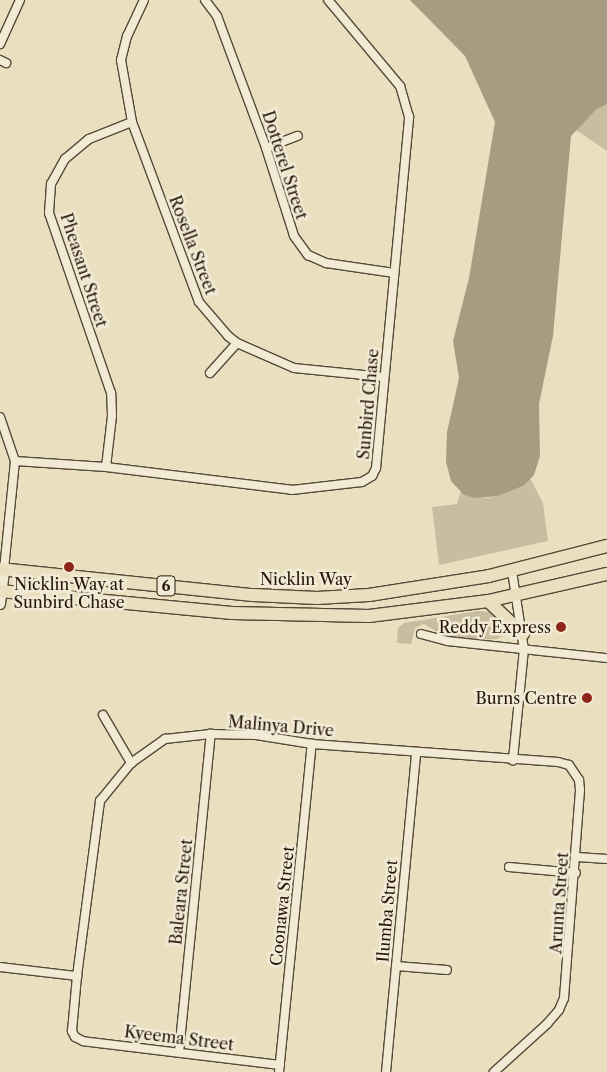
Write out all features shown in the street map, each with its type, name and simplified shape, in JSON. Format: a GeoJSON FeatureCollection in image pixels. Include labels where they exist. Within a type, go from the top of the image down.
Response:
{"type":"FeatureCollection","features":[{"type":"Feature","properties":{"kind":"highway","name":"Nicklin Way"},"geometry":{"type":"LineString","coordinates":[[2,569],[253,595],[316,598],[369,595],[512,571],[607,546]]}},
{"type":"Feature","properties":{"kind":"highway","name":"6"},"geometry":{"type":"LineString","coordinates":[[1,591],[232,613],[369,616],[488,601],[607,574]]}},
{"type":"Feature","properties":{"kind":"highway"},"geometry":{"type":"LineString","coordinates":[[488,601],[523,634]]}},
{"type":"Feature","properties":{"kind":"street"},"geometry":{"type":"LineString","coordinates":[[0,44],[20,0]]}},
{"type":"Feature","properties":{"kind":"street","name":"Rosella Street"},"geometry":{"type":"LineString","coordinates":[[144,0],[128,36],[121,60],[132,122],[199,302],[228,336],[237,343],[294,368],[384,377]]}},
{"type":"Feature","properties":{"kind":"street","name":"Dotterel Street"},"geometry":{"type":"LineString","coordinates":[[205,0],[217,16],[266,148],[294,236],[308,255],[326,263],[394,273]]}},
{"type":"Feature","properties":{"kind":"street","name":"Sunbird Chase"},"geometry":{"type":"LineString","coordinates":[[15,461],[106,467],[292,490],[362,482],[372,476],[376,468],[409,131],[406,103],[400,86],[328,0]]}},
{"type":"Feature","properties":{"kind":"street","name":"Pheasant Street"},"geometry":{"type":"LineString","coordinates":[[106,467],[112,416],[111,393],[49,214],[51,184],[65,159],[89,139],[132,122]]}},
{"type":"Feature","properties":{"kind":"street"},"geometry":{"type":"LineString","coordinates":[[266,148],[298,136]]}},
{"type":"Feature","properties":{"kind":"street"},"geometry":{"type":"LineString","coordinates":[[210,373],[237,343]]}},
{"type":"Feature","properties":{"kind":"street"},"geometry":{"type":"LineString","coordinates":[[0,417],[15,461],[2,569],[0,604]]}},
{"type":"Feature","properties":{"kind":"street"},"geometry":{"type":"LineString","coordinates":[[512,571],[524,649],[513,760]]}},
{"type":"Feature","properties":{"kind":"street"},"geometry":{"type":"LineString","coordinates":[[421,634],[446,641],[607,658]]}},
{"type":"Feature","properties":{"kind":"street"},"geometry":{"type":"LineString","coordinates":[[103,715],[131,763]]}},
{"type":"Feature","properties":{"kind":"street","name":"Malinya Drive"},"geometry":{"type":"LineString","coordinates":[[74,1038],[72,1031],[76,976],[100,802],[131,763],[165,739],[211,734],[256,735],[312,744],[513,760]]}},
{"type":"Feature","properties":{"kind":"street","name":"Baleara Street"},"geometry":{"type":"LineString","coordinates":[[178,1052],[211,734]]}},
{"type":"Feature","properties":{"kind":"street","name":"Coonawa Street"},"geometry":{"type":"LineString","coordinates":[[279,1068],[312,744]]}},
{"type":"Feature","properties":{"kind":"street","name":"Ilumba Street"},"geometry":{"type":"LineString","coordinates":[[386,1072],[416,752]]}},
{"type":"Feature","properties":{"kind":"street","name":"Arunta Street"},"geometry":{"type":"LineString","coordinates":[[494,1072],[547,1024],[559,1010],[564,998],[577,857],[580,790],[579,780],[574,772],[569,765],[558,762],[513,760]]}},
{"type":"Feature","properties":{"kind":"street"},"geometry":{"type":"LineString","coordinates":[[577,857],[607,859]]}},
{"type":"Feature","properties":{"kind":"street"},"geometry":{"type":"LineString","coordinates":[[509,867],[576,873]]}},
{"type":"Feature","properties":{"kind":"street"},"geometry":{"type":"LineString","coordinates":[[396,966],[447,970]]}},
{"type":"Feature","properties":{"kind":"street"},"geometry":{"type":"LineString","coordinates":[[0,967],[76,976]]}},
{"type":"Feature","properties":{"kind":"street","name":"Kyeema Street"},"geometry":{"type":"LineString","coordinates":[[74,1038],[83,1041],[178,1052],[279,1068]]}},
{"type":"Feature","properties":{"kind":"shaded area"},"geometry":{"type":"Polygon","coordinates":[[[410,0],[607,0],[607,104],[597,109],[571,136],[553,336],[539,404],[540,456],[534,475],[523,486],[498,496],[476,498],[464,495],[451,481],[446,462],[447,432],[459,378],[453,341],[469,278],[495,122],[465,56],[410,0]]]}},
{"type":"Feature","properties":{"kind":"shaded area"},"geometry":{"type":"Polygon","coordinates":[[[607,104],[607,151],[576,130],[597,109],[607,104]]]}},
{"type":"Feature","properties":{"kind":"shaded area"},"geometry":{"type":"Polygon","coordinates":[[[530,478],[543,503],[548,541],[439,565],[432,507],[457,504],[461,491],[465,495],[486,498],[498,496],[523,486],[530,478]]]}},
{"type":"Feature","properties":{"kind":"shaded area"},"geometry":{"type":"Polygon","coordinates":[[[477,611],[491,612],[504,624],[503,636],[497,639],[457,640],[447,638],[424,624],[415,628],[411,644],[397,643],[398,628],[404,623],[477,611]]]}},
{"type":"Feature","properties":{"kind":"place","name":"Nicklin Way at Sunbird Chase"},"geometry":{"type":"Point","coordinates":[69,567]}},
{"type":"Feature","properties":{"kind":"place","name":"Reddy Express"},"geometry":{"type":"Point","coordinates":[561,627]}},
{"type":"Feature","properties":{"kind":"place","name":"Burns Centre"},"geometry":{"type":"Point","coordinates":[587,698]}}]}
